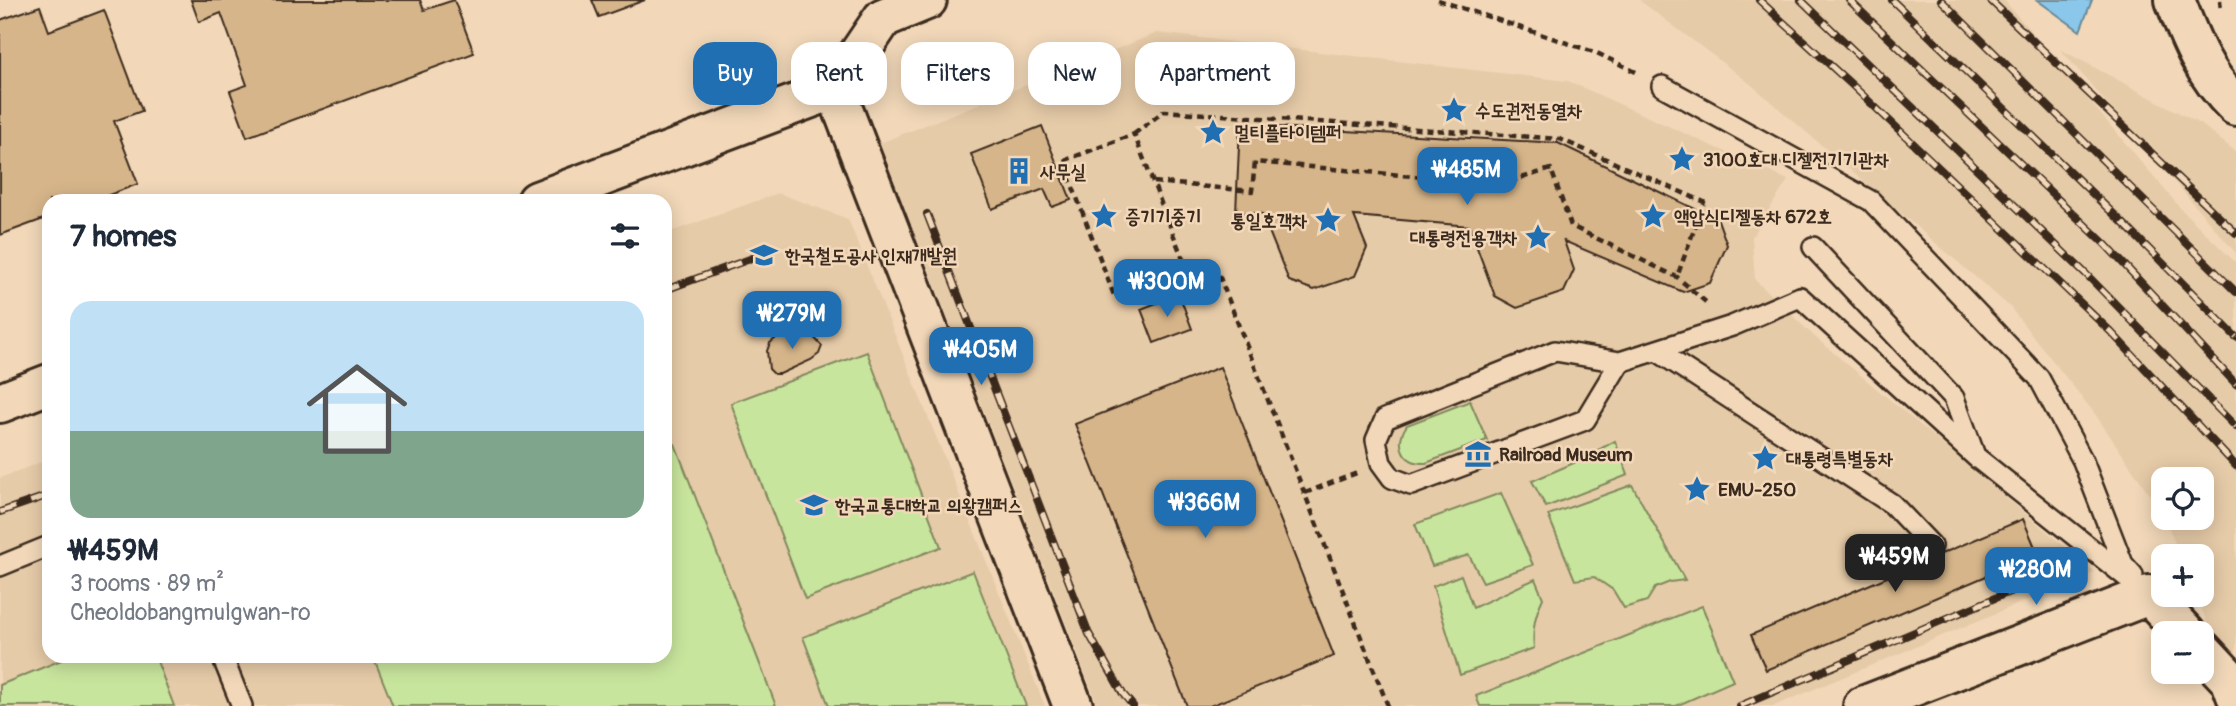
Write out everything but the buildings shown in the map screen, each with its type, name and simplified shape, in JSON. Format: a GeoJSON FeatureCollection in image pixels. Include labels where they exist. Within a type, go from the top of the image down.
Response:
{"type":"FeatureCollection","features":[{"type":"Feature","properties":{"kind":"street"},"geometry":{"type":"LineString","coordinates":[[867,42],[883,18],[927,0]]}},
{"type":"Feature","properties":{"kind":"street"},"geometry":{"type":"LineString","coordinates":[[2175,0],[2196,51],[2222,93],[2236,106]]}},
{"type":"Feature","properties":{"kind":"street"},"geometry":{"type":"LineString","coordinates":[[556,194],[792,105]]}},
{"type":"Feature","properties":{"kind":"street"},"geometry":{"type":"LineString","coordinates":[[841,105],[1073,706]]}},
{"type":"Feature","properties":{"kind":"street"},"geometry":{"type":"LineString","coordinates":[[0,403],[42,387]]}},
{"type":"Feature","properties":{"kind":"street"},"geometry":{"type":"LineString","coordinates":[[1863,706],[2149,595],[2174,621]]}},
{"type":"Feature","properties":{"kind":"street"},"geometry":{"type":"LineString","coordinates":[[2214,663],[2231,681],[2236,695]]}},
{"type":"Feature","properties":{"kind":"lane"},"geometry":{"type":"LineString","coordinates":[[1662,86],[1871,201],[2039,378],[2083,461],[2123,564],[2149,595]]}},
{"type":"Feature","properties":{"kind":"lane"},"geometry":{"type":"LineString","coordinates":[[1813,247],[1954,398],[1976,457]]}},
{"type":"Feature","properties":{"kind":"lane"},"geometry":{"type":"LineString","coordinates":[[1620,362],[1586,420],[1411,485],[1392,478],[1381,463],[1376,440],[1385,419],[1555,351],[1620,362],[1732,326],[1800,297],[1976,457],[2149,595]]}},
{"type":"Feature","properties":{"kind":"lane"},"geometry":{"type":"LineString","coordinates":[[1657,351],[1892,504],[1932,547]]}},
{"type":"Feature","properties":{"kind":"lane"},"geometry":{"type":"LineString","coordinates":[[0,566],[42,549]]}},
{"type":"Feature","properties":{"kind":"lane"},"geometry":{"type":"LineString","coordinates":[[225,663],[242,706]]}},
{"type":"Feature","properties":{"kind":"path"},"geometry":{"type":"LineString","coordinates":[[1438,0],[1597,53],[1662,86]]}},
{"type":"Feature","properties":{"kind":"path"},"geometry":{"type":"LineString","coordinates":[[1388,706],[1213,260],[1188,272],[1115,298],[1063,161],[1134,134],[1164,111],[1560,139],[1704,201],[1676,277]]}},
{"type":"Feature","properties":{"kind":"path"},"geometry":{"type":"LineString","coordinates":[[1134,134],[1188,272]]}},
{"type":"Feature","properties":{"kind":"path"},"geometry":{"type":"LineString","coordinates":[[1153,182],[1252,191],[1255,162],[1502,184],[1551,170],[1571,226],[1676,277],[1732,326]]}},
{"type":"Feature","properties":{"kind":"path"},"geometry":{"type":"LineString","coordinates":[[1305,493],[1381,463]]}},
{"type":"Feature","properties":{"kind":"shaded area"},"geometry":{"type":"Polygon","coordinates":[[[1639,0],[2004,0],[2182,210],[2236,263],[2236,695],[2214,640],[2214,621],[2206,621],[2201,607],[2214,607],[2214,544],[2175,544],[2170,530],[2214,530],[2214,467],[2151,467],[2151,496],[2095,414],[2009,306],[1748,82],[1639,0]]]}},
{"type":"Feature","properties":{"kind":"shaded area","name":"Railroad Museum"},"geometry":{"type":"Polygon","coordinates":[[[1157,33],[1234,42],[1135,42],[1135,105],[1295,105],[1295,49],[1568,81],[1788,180],[1752,237],[1755,280],[1815,337],[2095,572],[1774,706],[1098,706],[880,143],[976,105],[1014,105],[1014,90],[1028,84],[1028,105],[1121,105],[1121,47],[1157,33]]]}},
{"type":"Feature","properties":{"kind":"shaded area"},"geometry":{"type":"Polygon","coordinates":[[[2060,49],[2202,125],[2236,152],[2236,253],[2060,49]]]}},
{"type":"Feature","properties":{"kind":"shaded area","name":"한국교통대학교 의왕캠퍼스"},"geometry":{"type":"Polygon","coordinates":[[[778,193],[848,219],[1045,706],[0,706],[0,478],[42,462],[42,663],[672,663],[672,231],[778,193]]]}},
{"type":"Feature","properties":{"kind":"green space"},"geometry":{"type":"Polygon","coordinates":[[[867,352],[941,547],[805,599],[731,403],[867,352]]]}},
{"type":"Feature","properties":{"kind":"green space"},"geometry":{"type":"Polygon","coordinates":[[[1470,401],[1487,440],[1426,463],[1406,456],[1401,439],[1407,425],[1470,401]]]}},
{"type":"Feature","properties":{"kind":"green space"},"geometry":{"type":"Polygon","coordinates":[[[1615,441],[1628,475],[1546,507],[1532,481],[1615,441]]]}},
{"type":"Feature","properties":{"kind":"green space"},"geometry":{"type":"Polygon","coordinates":[[[672,443],[675,444],[776,706],[393,706],[376,663],[672,663],[672,443]]]}},
{"type":"Feature","properties":{"kind":"green space"},"geometry":{"type":"Polygon","coordinates":[[[1632,485],[1685,580],[1655,588],[1647,601],[1624,608],[1613,590],[1594,577],[1575,580],[1548,515],[1632,485]]]}},
{"type":"Feature","properties":{"kind":"green space"},"geometry":{"type":"Polygon","coordinates":[[[1501,493],[1533,565],[1483,582],[1469,555],[1432,566],[1415,524],[1501,493]]]}},
{"type":"Feature","properties":{"kind":"green space"},"geometry":{"type":"Polygon","coordinates":[[[973,571],[1026,706],[829,706],[803,637],[973,571]]]}},
{"type":"Feature","properties":{"kind":"green space"},"geometry":{"type":"Polygon","coordinates":[[[1461,575],[1473,608],[1535,579],[1543,598],[1535,622],[1534,648],[1460,675],[1433,586],[1461,575]]]}},
{"type":"Feature","properties":{"kind":"green space"},"geometry":{"type":"Polygon","coordinates":[[[1702,606],[1733,681],[1676,706],[1480,706],[1476,696],[1702,606]]]}},
{"type":"Feature","properties":{"kind":"green space"},"geometry":{"type":"Polygon","coordinates":[[[54,663],[158,663],[174,706],[0,706],[0,685],[54,663]]]}},
{"type":"Feature","properties":{"kind":"water"},"geometry":{"type":"Polygon","coordinates":[[[2037,0],[2092,0],[2080,31],[2037,0]]]}},
{"type":"Feature","properties":{"kind":"railway"},"geometry":{"type":"LineString","coordinates":[[1759,0],[2111,332],[2236,466]]}},
{"type":"Feature","properties":{"kind":"railway"},"geometry":{"type":"LineString","coordinates":[[1801,0],[2085,273],[2236,427]]}},
{"type":"Feature","properties":{"kind":"railway"},"geometry":{"type":"LineString","coordinates":[[1849,0],[2105,244],[2236,384]]}},
{"type":"Feature","properties":{"kind":"railway"},"geometry":{"type":"LineString","coordinates":[[1892,0],[2123,223],[2236,337]]}},
{"type":"Feature","properties":{"kind":"railway"},"geometry":{"type":"LineString","coordinates":[[1941,0],[2236,292]]}},
{"type":"Feature","properties":{"kind":"railway"},"geometry":{"type":"LineString","coordinates":[[1990,0],[2236,233]]}},
{"type":"Feature","properties":{"kind":"railway"},"geometry":{"type":"LineString","coordinates":[[927,214],[1089,634],[1123,694],[1133,706]]}},
{"type":"Feature","properties":{"kind":"railway"},"geometry":{"type":"LineString","coordinates":[[672,287],[758,256]]}},
{"type":"Feature","properties":{"kind":"railway"},"geometry":{"type":"LineString","coordinates":[[0,512],[42,497]]}},
{"type":"Feature","properties":{"kind":"railway"},"geometry":{"type":"LineString","coordinates":[[1740,706],[2035,581]]}},
{"type":"Feature","properties":{"kind":"place","name":"수도권전동열차"},"geometry":{"type":"Point","coordinates":[1454,110]}},
{"type":"Feature","properties":{"kind":"place","name":"멀티플타이템퍼"},"geometry":{"type":"Point","coordinates":[1213,132]}},
{"type":"Feature","properties":{"kind":"place","name":"3100호대 디젤전기기관차"},"geometry":{"type":"Point","coordinates":[1682,159]}},
{"type":"Feature","properties":{"kind":"place","name":"사무실"},"geometry":{"type":"Point","coordinates":[1019,171]}},
{"type":"Feature","properties":{"kind":"place","name":"증기기중기"},"geometry":{"type":"Point","coordinates":[1104,216]}},
{"type":"Feature","properties":{"kind":"place","name":"액압식디젤동차 672호"},"geometry":{"type":"Point","coordinates":[1653,216]}},
{"type":"Feature","properties":{"kind":"place","name":"통일호객차"},"geometry":{"type":"Point","coordinates":[1328,220]}},
{"type":"Feature","properties":{"kind":"place","name":"대통령전용객차"},"geometry":{"type":"Point","coordinates":[1538,237]}},
{"type":"Feature","properties":{"kind":"place","name":"한국철도공사 인재개발원"},"geometry":{"type":"Point","coordinates":[764,255]}},
{"type":"Feature","properties":{"kind":"place","name":"Railroad Museum"},"geometry":{"type":"Point","coordinates":[1478,454]}},
{"type":"Feature","properties":{"kind":"place","name":"대통령특별동차"},"geometry":{"type":"Point","coordinates":[1765,458]}},
{"type":"Feature","properties":{"kind":"place","name":"EMU-250"},"geometry":{"type":"Point","coordinates":[1697,489]}},
{"type":"Feature","properties":{"kind":"place","name":"한국교통대학교 의왕캠퍼스"},"geometry":{"type":"Point","coordinates":[814,505]}}]}
